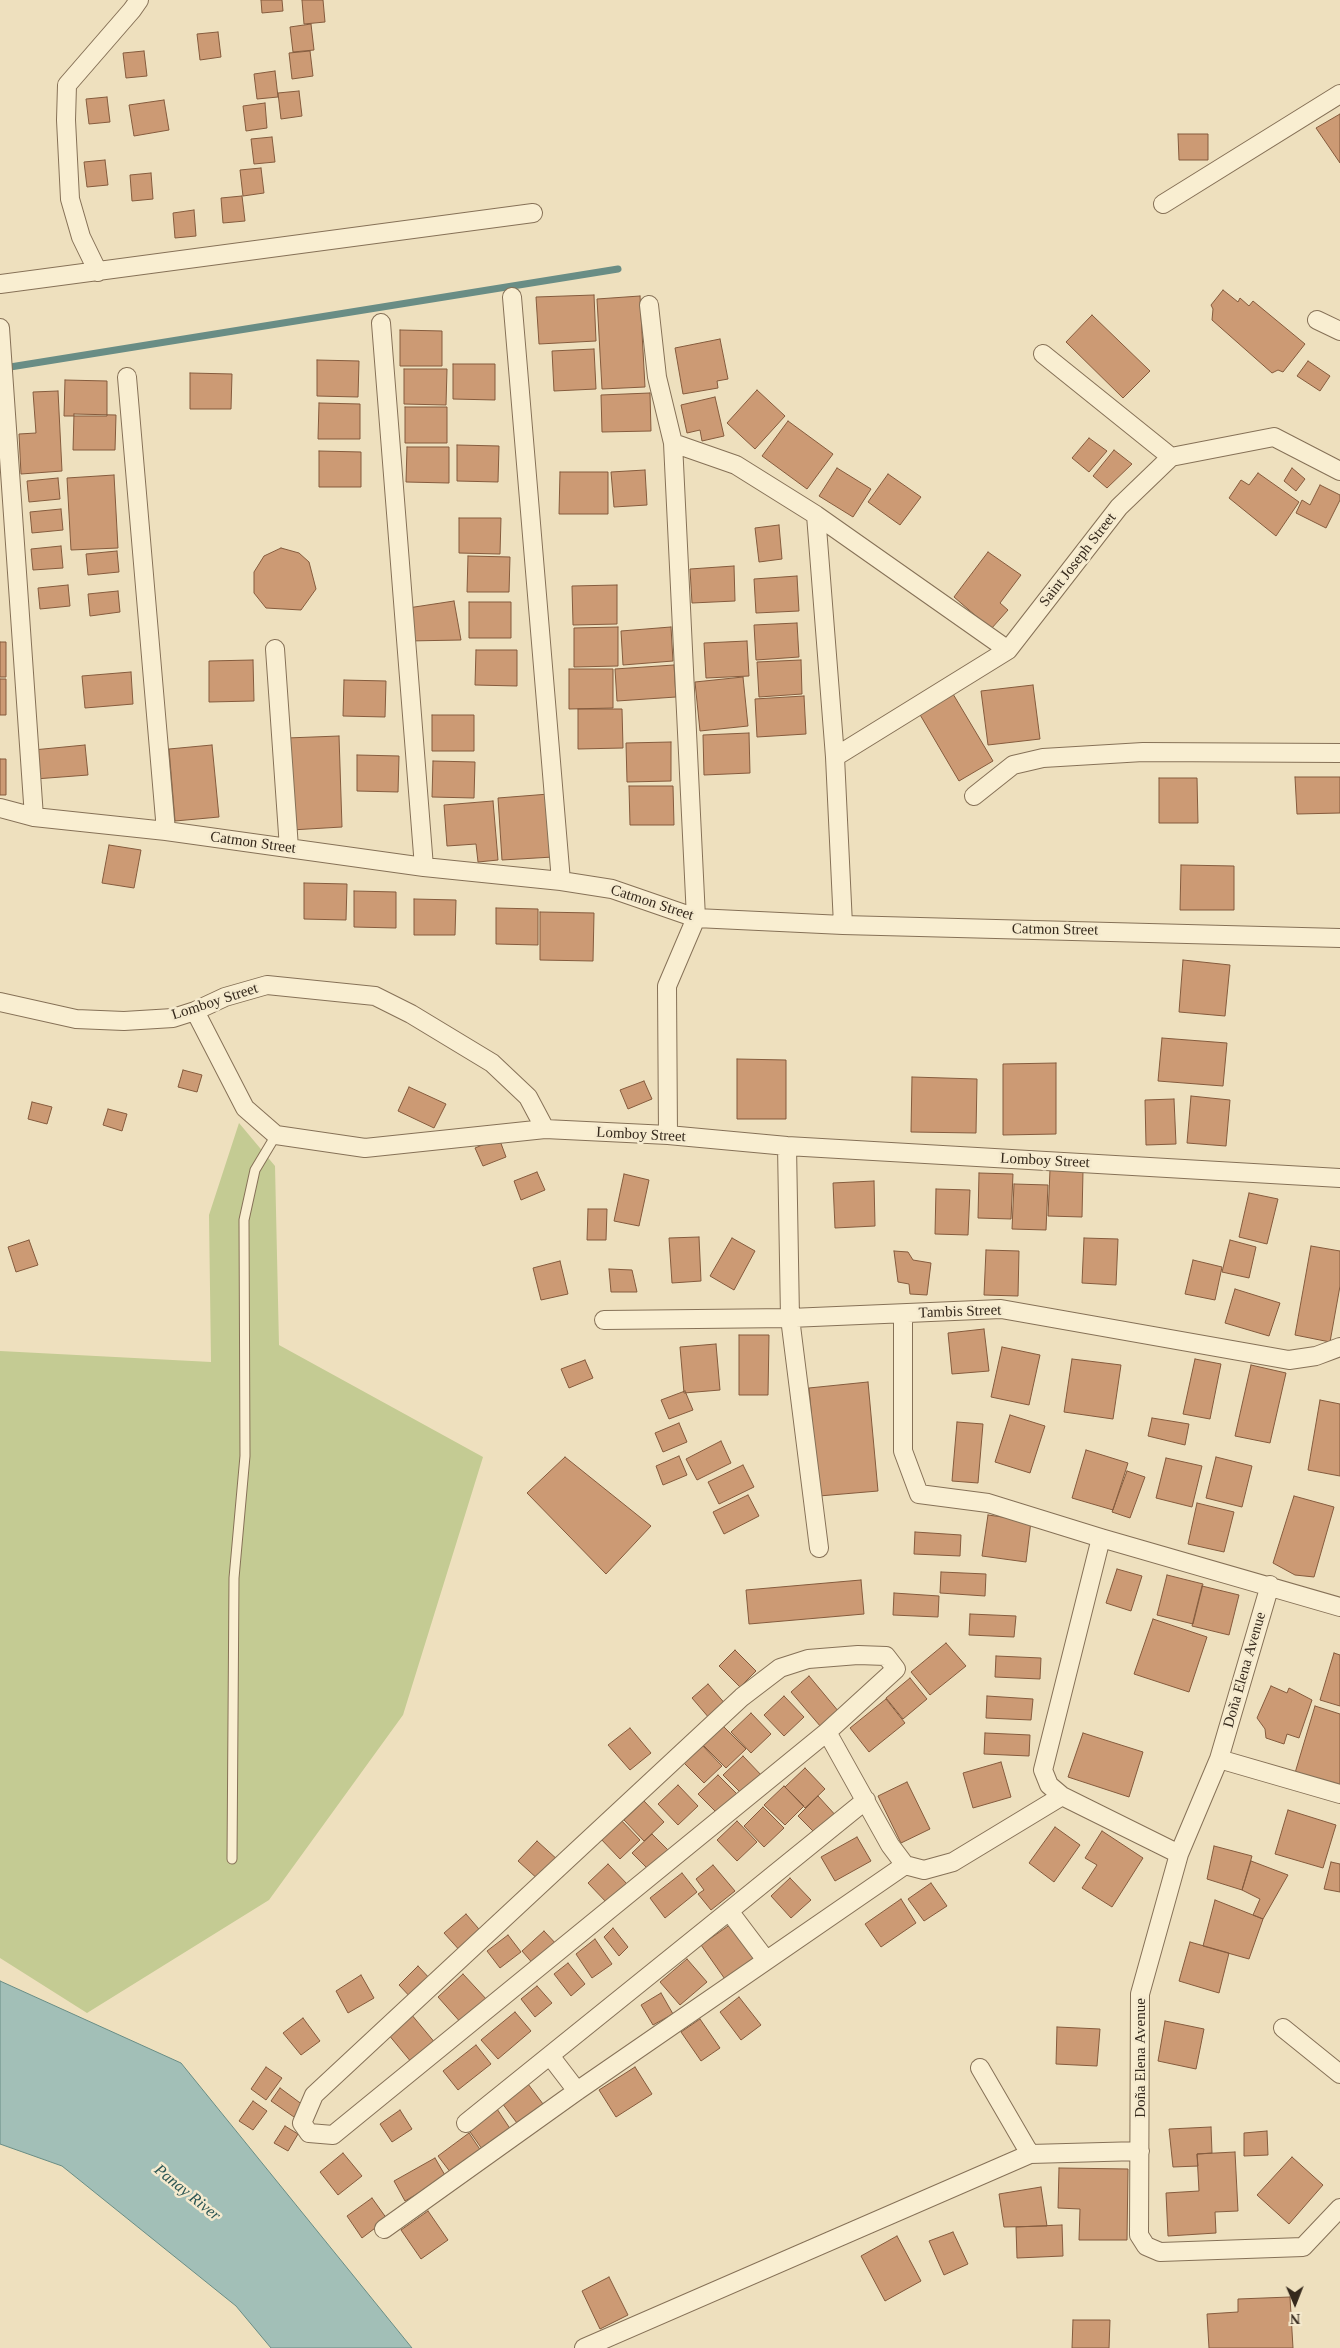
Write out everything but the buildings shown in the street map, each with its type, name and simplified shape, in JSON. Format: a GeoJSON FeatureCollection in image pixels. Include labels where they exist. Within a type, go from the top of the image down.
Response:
{"type":"FeatureCollection","features":[{"type":"Feature","properties":{"kind":"street"},"geometry":{"type":"LineString","coordinates":[[98,272],[81,237],[70,199],[66,120],[67,85],[132,10],[138,0]]}},
{"type":"Feature","properties":{"kind":"street"},"geometry":{"type":"LineString","coordinates":[[1164,204],[1340,94]]}},
{"type":"Feature","properties":{"kind":"street"},"geometry":{"type":"LineString","coordinates":[[0,284],[533,213]]}},
{"type":"Feature","properties":{"kind":"street"},"geometry":{"type":"LineString","coordinates":[[512,297],[561,881]]}},
{"type":"Feature","properties":{"kind":"street"},"geometry":{"type":"LineString","coordinates":[[649,305],[656,377],[673,444],[696,918],[667,986],[668,1135]]}},
{"type":"Feature","properties":{"kind":"street"},"geometry":{"type":"LineString","coordinates":[[1317,320],[1340,331]]}},
{"type":"Feature","properties":{"kind":"street"},"geometry":{"type":"LineString","coordinates":[[381,323],[424,867]]}},
{"type":"Feature","properties":{"kind":"street"},"geometry":{"type":"LineString","coordinates":[[0,328],[34,817]]}},
{"type":"Feature","properties":{"kind":"street"},"geometry":{"type":"LineString","coordinates":[[1043,354],[1171,457],[1274,437],[1340,471]]}},
{"type":"Feature","properties":{"kind":"street"},"geometry":{"type":"LineString","coordinates":[[127,377],[166,831]]}},
{"type":"Feature","properties":{"kind":"street"},"geometry":{"type":"LineString","coordinates":[[673,444],[736,464],[816,516],[1008,650]]}},
{"type":"Feature","properties":{"kind":"street","name":"Saint Joseph Street"},"geometry":{"type":"LineString","coordinates":[[835,757],[1008,650],[1119,507],[1171,457]]}},
{"type":"Feature","properties":{"kind":"street"},"geometry":{"type":"LineString","coordinates":[[816,516],[835,757],[843,925]]}},
{"type":"Feature","properties":{"kind":"street"},"geometry":{"type":"LineString","coordinates":[[275,649],[289,848]]}},
{"type":"Feature","properties":{"kind":"street"},"geometry":{"type":"LineString","coordinates":[[974,796],[1013,765],[1043,758],[1143,752],[1340,753]]}},
{"type":"Feature","properties":{"kind":"street","name":"Catmon Street"},"geometry":{"type":"LineString","coordinates":[[0,808],[34,817],[166,831],[424,867],[561,881],[612,889],[696,918],[843,925],[1340,938]]}},
{"type":"Feature","properties":{"kind":"street","name":"Lomboy Street"},"geometry":{"type":"LineString","coordinates":[[0,1002],[76,1019],[124,1021],[173,1018],[195,1011],[225,997],[267,985],[375,996],[411,1014],[492,1063],[528,1097],[545,1129],[668,1135],[787,1146],[1340,1178]]}},
{"type":"Feature","properties":{"kind":"street"},"geometry":{"type":"LineString","coordinates":[[195,1011],[245,1108],[276,1135],[365,1148],[545,1129]]}},
{"type":"Feature","properties":{"kind":"street"},"geometry":{"type":"LineString","coordinates":[[787,1146],[790,1318],[819,1548]]}},
{"type":"Feature","properties":{"kind":"street","name":"Tambis Street"},"geometry":{"type":"LineString","coordinates":[[604,1320],[903,1315],[1001,1309],[1289,1360],[1316,1356],[1340,1347]]}},
{"type":"Feature","properties":{"kind":"street"},"geometry":{"type":"LineString","coordinates":[[903,1315],[903,1451],[919,1494],[988,1503],[1101,1538],[1340,1607]]}},
{"type":"Feature","properties":{"kind":"street"},"geometry":{"type":"LineString","coordinates":[[1101,1538],[1042,1770],[1049,1785],[1062,1796],[1179,1854]]}},
{"type":"Feature","properties":{"kind":"street","name":"Doña Elena Avenue"},"geometry":{"type":"LineString","coordinates":[[1270,1586],[1219,1758],[1179,1854],[1140,1994],[1139,2235],[1146,2246],[1160,2252],[1303,2247],[1340,2208]]}},
{"type":"Feature","properties":{"kind":"street"},"geometry":{"type":"LineString","coordinates":[[858,1655],[886,1656],[896,1669],[827,1732],[333,2135],[309,2134],[302,2123],[314,2095],[742,1697],[780,1668],[808,1659],[858,1655]]}},
{"type":"Feature","properties":{"kind":"street"},"geometry":{"type":"LineString","coordinates":[[827,1732],[890,1845],[905,1865],[924,1870],[953,1862],[1062,1796]]}},
{"type":"Feature","properties":{"kind":"street"},"geometry":{"type":"LineString","coordinates":[[1219,1758],[1340,1794]]}},
{"type":"Feature","properties":{"kind":"street"},"geometry":{"type":"LineString","coordinates":[[466,2123],[551,2057],[866,1800]]}},
{"type":"Feature","properties":{"kind":"street"},"geometry":{"type":"LineString","coordinates":[[384,2230],[577,2091],[905,1865]]}},
{"type":"Feature","properties":{"kind":"street"},"geometry":{"type":"LineString","coordinates":[[730,1911],[766,1960]]}},
{"type":"Feature","properties":{"kind":"street"},"geometry":{"type":"LineString","coordinates":[[1283,2028],[1340,2074]]}},
{"type":"Feature","properties":{"kind":"street"},"geometry":{"type":"LineString","coordinates":[[551,2057],[577,2091]]}},
{"type":"Feature","properties":{"kind":"street"},"geometry":{"type":"LineString","coordinates":[[980,2068],[1030,2154]]}},
{"type":"Feature","properties":{"kind":"street"},"geometry":{"type":"LineString","coordinates":[[584,2348],[1030,2154],[1140,2151]]}},
{"type":"Feature","properties":{"kind":"lane"},"geometry":{"type":"LineString","coordinates":[[232,1859],[234,1578],[245,1456],[244,1220],[255,1170],[276,1135]]}},
{"type":"Feature","properties":{"kind":"green space"},"geometry":{"type":"Polygon","coordinates":[[[239,1123],[275,1166],[279,1345],[483,1457],[403,1715],[269,1900],[87,2013],[0,1958],[0,1351],[211,1362],[209,1215],[239,1123]]]}},
{"type":"Feature","properties":{"kind":"water","name":"Panay River"},"geometry":{"type":"Polygon","coordinates":[[[0,1981],[181,2063],[412,2348],[271,2348],[236,2306],[62,2166],[0,2144],[0,1981]]]}},
{"type":"Feature","properties":{"kind":"waterway"},"geometry":{"type":"LineString","coordinates":[[4,368],[618,269]]}}]}
